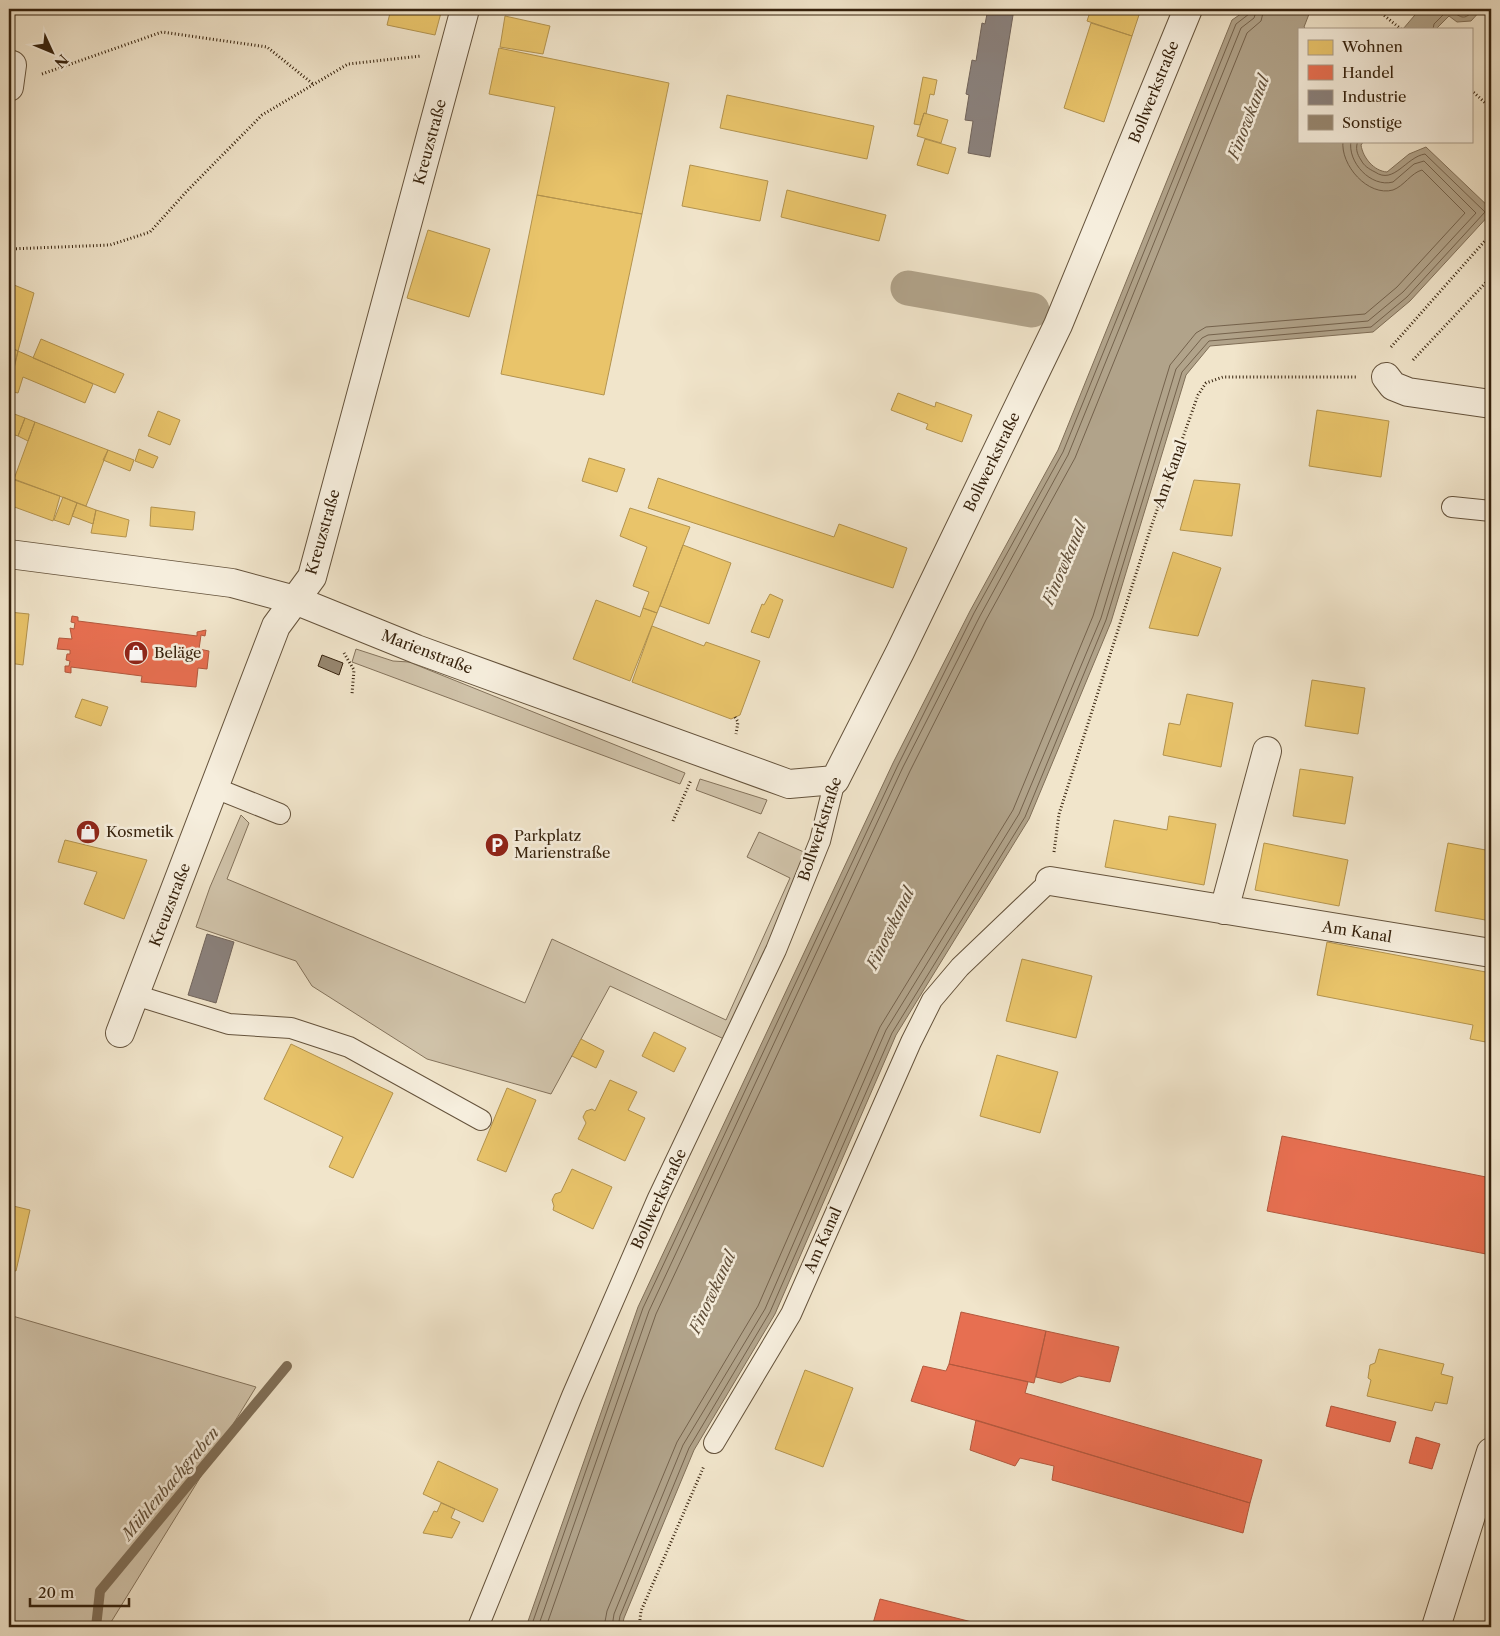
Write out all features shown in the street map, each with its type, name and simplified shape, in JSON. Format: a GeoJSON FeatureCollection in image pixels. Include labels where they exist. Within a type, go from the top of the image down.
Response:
{"type":"FeatureCollection","features":[{"type":"Feature","properties":{"kind":"street","name":"Kreuzstraße"},"geometry":{"type":"LineString","coordinates":[[120,1033],[276,626],[312,577],[465,9]]}},
{"type":"Feature","properties":{"kind":"street","name":"Bollwerkstraße"},"geometry":{"type":"LineString","coordinates":[[835,780],[900,652],[1058,325],[1188,9]]}},
{"type":"Feature","properties":{"kind":"street"},"geometry":{"type":"LineString","coordinates":[[1386,377],[1393,386],[1408,392],[1491,404]]}},
{"type":"Feature","properties":{"kind":"street","name":"Marienstraße"},"geometry":{"type":"LineString","coordinates":[[9,554],[232,583],[295,600],[416,649],[789,784],[835,780]]}},
{"type":"Feature","properties":{"kind":"street"},"geometry":{"type":"LineString","coordinates":[[1224,910],[1267,751]]}},
{"type":"Feature","properties":{"kind":"street","name":"Am Kanal"},"geometry":{"type":"LineString","coordinates":[[1050,881],[1491,953]]}},
{"type":"Feature","properties":{"kind":"street"},"geometry":{"type":"LineString","coordinates":[[1436,1627],[1491,1452]]}},
{"type":"Feature","properties":{"kind":"lane"},"geometry":{"type":"LineString","coordinates":[[1452,507],[1491,512]]}},
{"type":"Feature","properties":{"kind":"lane","name":"Bollwerkstraße"},"geometry":{"type":"LineString","coordinates":[[478,1627],[572,1396],[658,1198],[776,950],[835,780]]}},
{"type":"Feature","properties":{"kind":"lane"},"geometry":{"type":"LineString","coordinates":[[215,788],[280,814]]}},
{"type":"Feature","properties":{"kind":"lane","name":"Am Kanal"},"geometry":{"type":"LineString","coordinates":[[714,1442],[791,1314],[911,1042],[932,1000],[960,967],[1050,881]]}},
{"type":"Feature","properties":{"kind":"lane"},"geometry":{"type":"LineString","coordinates":[[135,995],[229,1024],[291,1028],[349,1047],[481,1120]]}},
{"type":"Feature","properties":{"kind":"path"},"geometry":{"type":"LineString","coordinates":[[1376,9],[1400,28]]}},
{"type":"Feature","properties":{"kind":"path"},"geometry":{"type":"LineString","coordinates":[[10,75],[162,32],[266,47],[313,84]]}},
{"type":"Feature","properties":{"kind":"path"},"geometry":{"type":"LineString","coordinates":[[9,249],[110,245],[150,232],[187,190],[262,115],[313,84],[348,64],[454,52]]}},
{"type":"Feature","properties":{"kind":"path"},"geometry":{"type":"LineString","coordinates":[[1472,91],[1491,108]]}},
{"type":"Feature","properties":{"kind":"path"},"geometry":{"type":"LineString","coordinates":[[1491,234],[1380,359],[1386,377],[1412,361],[1491,276]]}},
{"type":"Feature","properties":{"kind":"path","name":"Am Kanal"},"geometry":{"type":"LineString","coordinates":[[1050,881],[1062,804],[1151,527],[1198,395],[1206,383],[1223,377],[1386,377]]}},
{"type":"Feature","properties":{"kind":"path"},"geometry":{"type":"LineString","coordinates":[[673,821],[702,754]]}},
{"type":"Feature","properties":{"kind":"path"},"geometry":{"type":"LineString","coordinates":[[639,1627],[641,1611],[714,1442]]}},
{"type":"Feature","properties":{"kind":"shaded area"},"geometry":{"type":"Polygon","coordinates":[[[356,649],[393,661],[409,662],[685,773],[680,784],[352,662],[356,649]]]}},
{"type":"Feature","properties":{"kind":"shaded area"},"geometry":{"type":"Polygon","coordinates":[[[700,779],[767,800],[761,814],[696,790],[700,779]]]}},
{"type":"Feature","properties":{"kind":"shaded area"},"geometry":{"type":"Polygon","coordinates":[[[241,815],[249,823],[227,879],[525,1003],[552,939],[726,1020],[790,878],[747,857],[759,832],[806,853],[773,936],[724,1039],[610,986],[551,1094],[427,1059],[312,986],[296,961],[196,927],[210,887],[241,815]]]}},
{"type":"Feature","properties":{"kind":"shaded area"},"geometry":{"type":"Polygon","coordinates":[[[9,1315],[256,1387],[108,1627],[9,1627],[9,1315]]]}},
{"type":"Feature","properties":{"kind":"water","name":"Finowkanal"},"geometry":{"type":"Polygon","coordinates":[[[1248,9],[1311,9],[1305,28],[1298,28],[1298,142],[1363,142],[1361,145],[1362,150],[1370,163],[1378,169],[1387,172],[1409,154],[1426,147],[1491,209],[1491,213],[1410,301],[1373,332],[1210,346],[1186,375],[1111,622],[1029,819],[896,1035],[775,1314],[694,1450],[624,1618],[622,1627],[526,1627],[638,1307],[893,763],[970,611],[1058,450],[1232,20],[1248,9]]]}},
{"type":"Feature","properties":{"kind":"water"},"geometry":{"type":"Polygon","coordinates":[[[1420,9],[1482,9],[1471,21],[1457,22],[1449,16],[1437,28],[1404,28],[1420,9]]]}},
{"type":"Feature","properties":{"kind":"building: Wohnen"},"geometry":{"type":"Polygon","coordinates":[[[9,9],[15,9],[11,25],[9,25],[9,9]]]}},
{"type":"Feature","properties":{"kind":"building: Wohnen"},"geometry":{"type":"Polygon","coordinates":[[[391,9],[442,9],[435,35],[387,25],[391,9]]]}},
{"type":"Feature","properties":{"kind":"building: Wohnen"},"geometry":{"type":"Polygon","coordinates":[[[1091,9],[1141,9],[1132,36],[1087,21],[1091,9]]]}},
{"type":"Feature","properties":{"kind":"building: Wohnen"},"geometry":{"type":"Polygon","coordinates":[[[505,16],[550,26],[543,54],[500,47],[505,16]]]}},
{"type":"Feature","properties":{"kind":"building: Wohnen"},"geometry":{"type":"Polygon","coordinates":[[[1091,23],[1132,36],[1104,122],[1064,108],[1091,23]]]}},
{"type":"Feature","properties":{"kind":"building: Wohnen"},"geometry":{"type":"Polygon","coordinates":[[[499,48],[669,83],[642,214],[537,195],[555,107],[489,94],[499,48]]]}},
{"type":"Feature","properties":{"kind":"building: Wohnen"},"geometry":{"type":"Polygon","coordinates":[[[923,77],[937,80],[934,95],[930,94],[926,114],[924,113],[920,125],[914,124],[923,77]]]}},
{"type":"Feature","properties":{"kind":"building: Wohnen"},"geometry":{"type":"Polygon","coordinates":[[[727,95],[874,126],[867,159],[720,128],[727,95]]]}},
{"type":"Feature","properties":{"kind":"building: Wohnen"},"geometry":{"type":"Polygon","coordinates":[[[924,113],[948,120],[941,143],[917,136],[924,113]]]}},
{"type":"Feature","properties":{"kind":"building: Wohnen"},"geometry":{"type":"Polygon","coordinates":[[[925,139],[956,148],[948,174],[917,165],[925,139]]]}},
{"type":"Feature","properties":{"kind":"building: Wohnen"},"geometry":{"type":"Polygon","coordinates":[[[690,165],[768,181],[760,221],[682,206],[690,165]]]}},
{"type":"Feature","properties":{"kind":"building: Wohnen"},"geometry":{"type":"Polygon","coordinates":[[[787,190],[886,215],[879,241],[781,217],[787,190]]]}},
{"type":"Feature","properties":{"kind":"building: Wohnen"},"geometry":{"type":"Polygon","coordinates":[[[537,195],[642,214],[604,395],[501,374],[537,195]]]}},
{"type":"Feature","properties":{"kind":"building: Wohnen"},"geometry":{"type":"Polygon","coordinates":[[[428,230],[490,249],[469,317],[407,298],[428,230]]]}},
{"type":"Feature","properties":{"kind":"building: Wohnen"},"geometry":{"type":"Polygon","coordinates":[[[9,283],[34,293],[18,351],[9,347],[9,283]]]}},
{"type":"Feature","properties":{"kind":"building: Wohnen"},"geometry":{"type":"Polygon","coordinates":[[[41,339],[124,374],[115,393],[33,358],[41,339]]]}},
{"type":"Feature","properties":{"kind":"building: Wohnen"},"geometry":{"type":"Polygon","coordinates":[[[9,347],[18,351],[9,387],[9,347]]]}},
{"type":"Feature","properties":{"kind":"building: Wohnen"},"geometry":{"type":"Polygon","coordinates":[[[18,351],[93,384],[85,403],[23,377],[18,393],[9,391],[18,351]]]}},
{"type":"Feature","properties":{"kind":"building: Wohnen"},"geometry":{"type":"Polygon","coordinates":[[[898,393],[935,407],[936,402],[972,415],[962,442],[926,429],[928,424],[891,410],[898,393]]]}},
{"type":"Feature","properties":{"kind":"building: Wohnen"},"geometry":{"type":"Polygon","coordinates":[[[1317,410],[1389,421],[1381,477],[1309,466],[1317,410]]]}},
{"type":"Feature","properties":{"kind":"building: Wohnen"},"geometry":{"type":"Polygon","coordinates":[[[158,411],[180,420],[170,445],[148,436],[158,411]]]}},
{"type":"Feature","properties":{"kind":"building: Wohnen"},"geometry":{"type":"Polygon","coordinates":[[[9,412],[25,418],[18,436],[9,433],[9,412]]]}},
{"type":"Feature","properties":{"kind":"building: Wohnen"},"geometry":{"type":"Polygon","coordinates":[[[25,418],[35,422],[28,441],[18,436],[25,418]]]}},
{"type":"Feature","properties":{"kind":"building: Wohnen"},"geometry":{"type":"Polygon","coordinates":[[[35,422],[108,450],[86,506],[14,479],[35,422]]]}},
{"type":"Feature","properties":{"kind":"building: Wohnen"},"geometry":{"type":"Polygon","coordinates":[[[139,449],[158,457],[153,468],[135,461],[139,449]]]}},
{"type":"Feature","properties":{"kind":"building: Wohnen"},"geometry":{"type":"Polygon","coordinates":[[[108,450],[134,460],[130,471],[103,460],[108,450]]]}},
{"type":"Feature","properties":{"kind":"building: Wohnen"},"geometry":{"type":"Polygon","coordinates":[[[589,458],[625,469],[617,492],[582,481],[589,458]]]}},
{"type":"Feature","properties":{"kind":"building: Wohnen"},"geometry":{"type":"Polygon","coordinates":[[[9,478],[60,496],[53,521],[9,505],[9,478]]]}},
{"type":"Feature","properties":{"kind":"building: Wohnen"},"geometry":{"type":"Polygon","coordinates":[[[658,478],[834,537],[839,524],[907,548],[893,588],[648,508],[658,478]]]}},
{"type":"Feature","properties":{"kind":"building: Wohnen"},"geometry":{"type":"Polygon","coordinates":[[[1194,480],[1240,484],[1232,536],[1180,530],[1194,480]]]}},
{"type":"Feature","properties":{"kind":"building: Wohnen"},"geometry":{"type":"Polygon","coordinates":[[[63,497],[77,503],[69,525],[54,520],[63,497]]]}},
{"type":"Feature","properties":{"kind":"building: Wohnen"},"geometry":{"type":"Polygon","coordinates":[[[77,503],[96,510],[93,524],[72,516],[77,503]]]}},
{"type":"Feature","properties":{"kind":"building: Wohnen"},"geometry":{"type":"Polygon","coordinates":[[[151,507],[195,512],[193,530],[150,526],[151,507]]]}},
{"type":"Feature","properties":{"kind":"building: Wohnen"},"geometry":{"type":"Polygon","coordinates":[[[630,508],[690,527],[657,613],[643,608],[649,592],[633,586],[647,547],[620,536],[630,508]]]}},
{"type":"Feature","properties":{"kind":"building: Wohnen"},"geometry":{"type":"Polygon","coordinates":[[[96,510],[129,520],[126,537],[91,533],[96,510]]]}},
{"type":"Feature","properties":{"kind":"building: Wohnen"},"geometry":{"type":"Polygon","coordinates":[[[683,545],[731,563],[709,624],[660,606],[683,545]]]}},
{"type":"Feature","properties":{"kind":"building: Wohnen"},"geometry":{"type":"Polygon","coordinates":[[[1173,552],[1221,568],[1198,636],[1149,628],[1173,552]]]}},
{"type":"Feature","properties":{"kind":"building: Wohnen"},"geometry":{"type":"Polygon","coordinates":[[[770,594],[783,600],[769,638],[751,632],[762,604],[764,605],[770,594]]]}},
{"type":"Feature","properties":{"kind":"building: Wohnen"},"geometry":{"type":"Polygon","coordinates":[[[596,600],[640,617],[643,608],[657,613],[630,681],[573,659],[596,600]]]}},
{"type":"Feature","properties":{"kind":"building: Wohnen"},"geometry":{"type":"Polygon","coordinates":[[[9,612],[29,614],[23,665],[9,663],[9,612]]]}},
{"type":"Feature","properties":{"kind":"building: Wohnen"},"geometry":{"type":"Polygon","coordinates":[[[652,626],[704,646],[706,642],[760,661],[740,715],[731,719],[632,682],[652,626]]]}},
{"type":"Feature","properties":{"kind":"building: Wohnen"},"geometry":{"type":"Polygon","coordinates":[[[1312,680],[1365,688],[1358,734],[1305,726],[1312,680]]]}},
{"type":"Feature","properties":{"kind":"building: Wohnen"},"geometry":{"type":"Polygon","coordinates":[[[1187,694],[1233,703],[1221,767],[1163,755],[1169,723],[1180,725],[1187,694]]]}},
{"type":"Feature","properties":{"kind":"building: Wohnen"},"geometry":{"type":"Polygon","coordinates":[[[82,699],[108,707],[101,726],[75,717],[82,699]]]}},
{"type":"Feature","properties":{"kind":"building: Wohnen"},"geometry":{"type":"Polygon","coordinates":[[[1300,769],[1353,777],[1345,824],[1293,816],[1300,769]]]}},
{"type":"Feature","properties":{"kind":"building: Wohnen"},"geometry":{"type":"Polygon","coordinates":[[[1169,816],[1216,824],[1204,885],[1105,867],[1114,820],[1167,830],[1169,816]]]}},
{"type":"Feature","properties":{"kind":"building: Wohnen"},"geometry":{"type":"Polygon","coordinates":[[[65,840],[147,860],[124,919],[84,904],[97,872],[58,862],[65,840]]]}},
{"type":"Feature","properties":{"kind":"building: Wohnen"},"geometry":{"type":"Polygon","coordinates":[[[1264,843],[1348,860],[1339,906],[1255,890],[1264,843]]]}},
{"type":"Feature","properties":{"kind":"building: Wohnen"},"geometry":{"type":"Polygon","coordinates":[[[1448,843],[1491,851],[1491,921],[1435,911],[1448,843]]]}},
{"type":"Feature","properties":{"kind":"building: Wohnen"},"geometry":{"type":"Polygon","coordinates":[[[1327,942],[1491,973],[1491,1043],[1470,1039],[1473,1025],[1317,995],[1327,942]]]}},
{"type":"Feature","properties":{"kind":"building: Wohnen"},"geometry":{"type":"Polygon","coordinates":[[[1022,959],[1092,976],[1076,1038],[1006,1021],[1022,959]]]}},
{"type":"Feature","properties":{"kind":"building: Wohnen"},"geometry":{"type":"Polygon","coordinates":[[[654,1032],[686,1048],[674,1072],[642,1056],[654,1032]]]}},
{"type":"Feature","properties":{"kind":"building: Wohnen"},"geometry":{"type":"Polygon","coordinates":[[[581,1039],[604,1051],[596,1068],[572,1056],[581,1039]]]}},
{"type":"Feature","properties":{"kind":"building: Wohnen"},"geometry":{"type":"Polygon","coordinates":[[[291,1044],[393,1093],[353,1178],[329,1167],[343,1137],[264,1099],[291,1044]]]}},
{"type":"Feature","properties":{"kind":"building: Wohnen"},"geometry":{"type":"Polygon","coordinates":[[[997,1055],[1058,1072],[1040,1133],[980,1116],[997,1055]]]}},
{"type":"Feature","properties":{"kind":"building: Wohnen"},"geometry":{"type":"Polygon","coordinates":[[[610,1080],[637,1092],[628,1110],[645,1118],[625,1161],[578,1139],[586,1123],[583,1117],[586,1111],[592,1109],[595,1111],[610,1080]]]}},
{"type":"Feature","properties":{"kind":"building: Wohnen"},"geometry":{"type":"Polygon","coordinates":[[[507,1088],[536,1100],[506,1172],[477,1160],[507,1088]]]}},
{"type":"Feature","properties":{"kind":"building: Wohnen"},"geometry":{"type":"Polygon","coordinates":[[[572,1169],[612,1187],[593,1229],[553,1210],[552,1200],[555,1194],[561,1192],[572,1169]]]}},
{"type":"Feature","properties":{"kind":"building: Wohnen"},"geometry":{"type":"Polygon","coordinates":[[[9,1205],[30,1210],[16,1271],[9,1269],[9,1205]]]}},
{"type":"Feature","properties":{"kind":"building: Wohnen"},"geometry":{"type":"Polygon","coordinates":[[[1379,1349],[1444,1364],[1441,1374],[1453,1377],[1447,1404],[1435,1402],[1432,1411],[1367,1396],[1371,1380],[1368,1378],[1370,1365],[1375,1363],[1379,1349]]]}},
{"type":"Feature","properties":{"kind":"building: Wohnen"},"geometry":{"type":"Polygon","coordinates":[[[805,1370],[853,1388],[823,1467],[775,1449],[805,1370]]]}},
{"type":"Feature","properties":{"kind":"building: Wohnen"},"geometry":{"type":"Polygon","coordinates":[[[438,1461],[498,1489],[483,1522],[423,1494],[438,1461]]]}},
{"type":"Feature","properties":{"kind":"building: Wohnen"},"geometry":{"type":"Polygon","coordinates":[[[441,1503],[455,1509],[451,1518],[460,1522],[452,1538],[423,1533],[434,1511],[437,1512],[441,1503]]]}},
{"type":"Feature","properties":{"kind":"building: Handel"},"geometry":{"type":"Polygon","coordinates":[[[72,616],[78,617],[78,621],[197,636],[197,632],[206,630],[205,636],[201,635],[199,649],[209,651],[207,669],[198,668],[196,687],[141,682],[142,676],[71,667],[71,673],[65,672],[65,666],[69,666],[70,661],[66,660],[70,650],[57,649],[59,638],[72,639],[70,628],[74,629],[75,623],[71,622],[72,616]]]}},
{"type":"Feature","properties":{"kind":"building: Handel"},"geometry":{"type":"Polygon","coordinates":[[[1282,1136],[1491,1178],[1491,1255],[1267,1211],[1282,1136]]]}},
{"type":"Feature","properties":{"kind":"building: Handel"},"geometry":{"type":"Polygon","coordinates":[[[961,1312],[1046,1331],[1034,1383],[949,1364],[961,1312]]]}},
{"type":"Feature","properties":{"kind":"building: Handel"},"geometry":{"type":"Polygon","coordinates":[[[1046,1331],[1119,1347],[1110,1382],[1079,1376],[1061,1383],[1036,1377],[1046,1331]]]}},
{"type":"Feature","properties":{"kind":"building: Handel"},"geometry":{"type":"Polygon","coordinates":[[[949,1364],[1028,1382],[1025,1393],[1262,1460],[1250,1503],[911,1401],[923,1366],[946,1371],[949,1364]]]}},
{"type":"Feature","properties":{"kind":"building: Handel"},"geometry":{"type":"Polygon","coordinates":[[[1331,1406],[1396,1422],[1390,1442],[1326,1426],[1331,1406]]]}},
{"type":"Feature","properties":{"kind":"building: Handel"},"geometry":{"type":"Polygon","coordinates":[[[976,1420],[1250,1503],[1243,1533],[1052,1480],[1054,1466],[1020,1458],[1015,1466],[970,1450],[976,1420]]]}},
{"type":"Feature","properties":{"kind":"building: Handel"},"geometry":{"type":"Polygon","coordinates":[[[1416,1437],[1440,1444],[1432,1469],[1409,1463],[1416,1437]]]}},
{"type":"Feature","properties":{"kind":"building: Handel"},"geometry":{"type":"Polygon","coordinates":[[[880,1599],[992,1627],[872,1627],[880,1599]]]}},
{"type":"Feature","properties":{"kind":"building: Industrie"},"geometry":{"type":"Polygon","coordinates":[[[988,9],[1014,9],[990,157],[968,153],[973,121],[965,120],[969,95],[966,94],[972,60],[976,61],[982,23],[985,24],[988,9]]]}},
{"type":"Feature","properties":{"kind":"building: Industrie"},"geometry":{"type":"Polygon","coordinates":[[[207,934],[234,942],[216,1003],[188,995],[207,934]]]}},
{"type":"Feature","properties":{"kind":"building: Sonstige"},"geometry":{"type":"Polygon","coordinates":[[[322,655],[343,663],[339,675],[318,666],[322,655]]]}},
{"type":"Feature","properties":{"kind":"waterway"},"geometry":{"type":"LineString","coordinates":[[908,288],[1032,310]]}},
{"type":"Feature","properties":{"kind":"waterway","name":"Mühlenbachgraben"},"geometry":{"type":"LineString","coordinates":[[96,1627],[100,1591],[287,1366]]}},
{"type":"Feature","properties":{"kind":"place","name":"Beläge"},"geometry":{"type":"Point","coordinates":[136,653]}},
{"type":"Feature","properties":{"kind":"place","name":"Kosmetik"},"geometry":{"type":"Point","coordinates":[88,832]}},
{"type":"Feature","properties":{"kind":"place","name":"Parkplatz Marienstraße"},"geometry":{"type":"Point","coordinates":[497,845]}}]}
